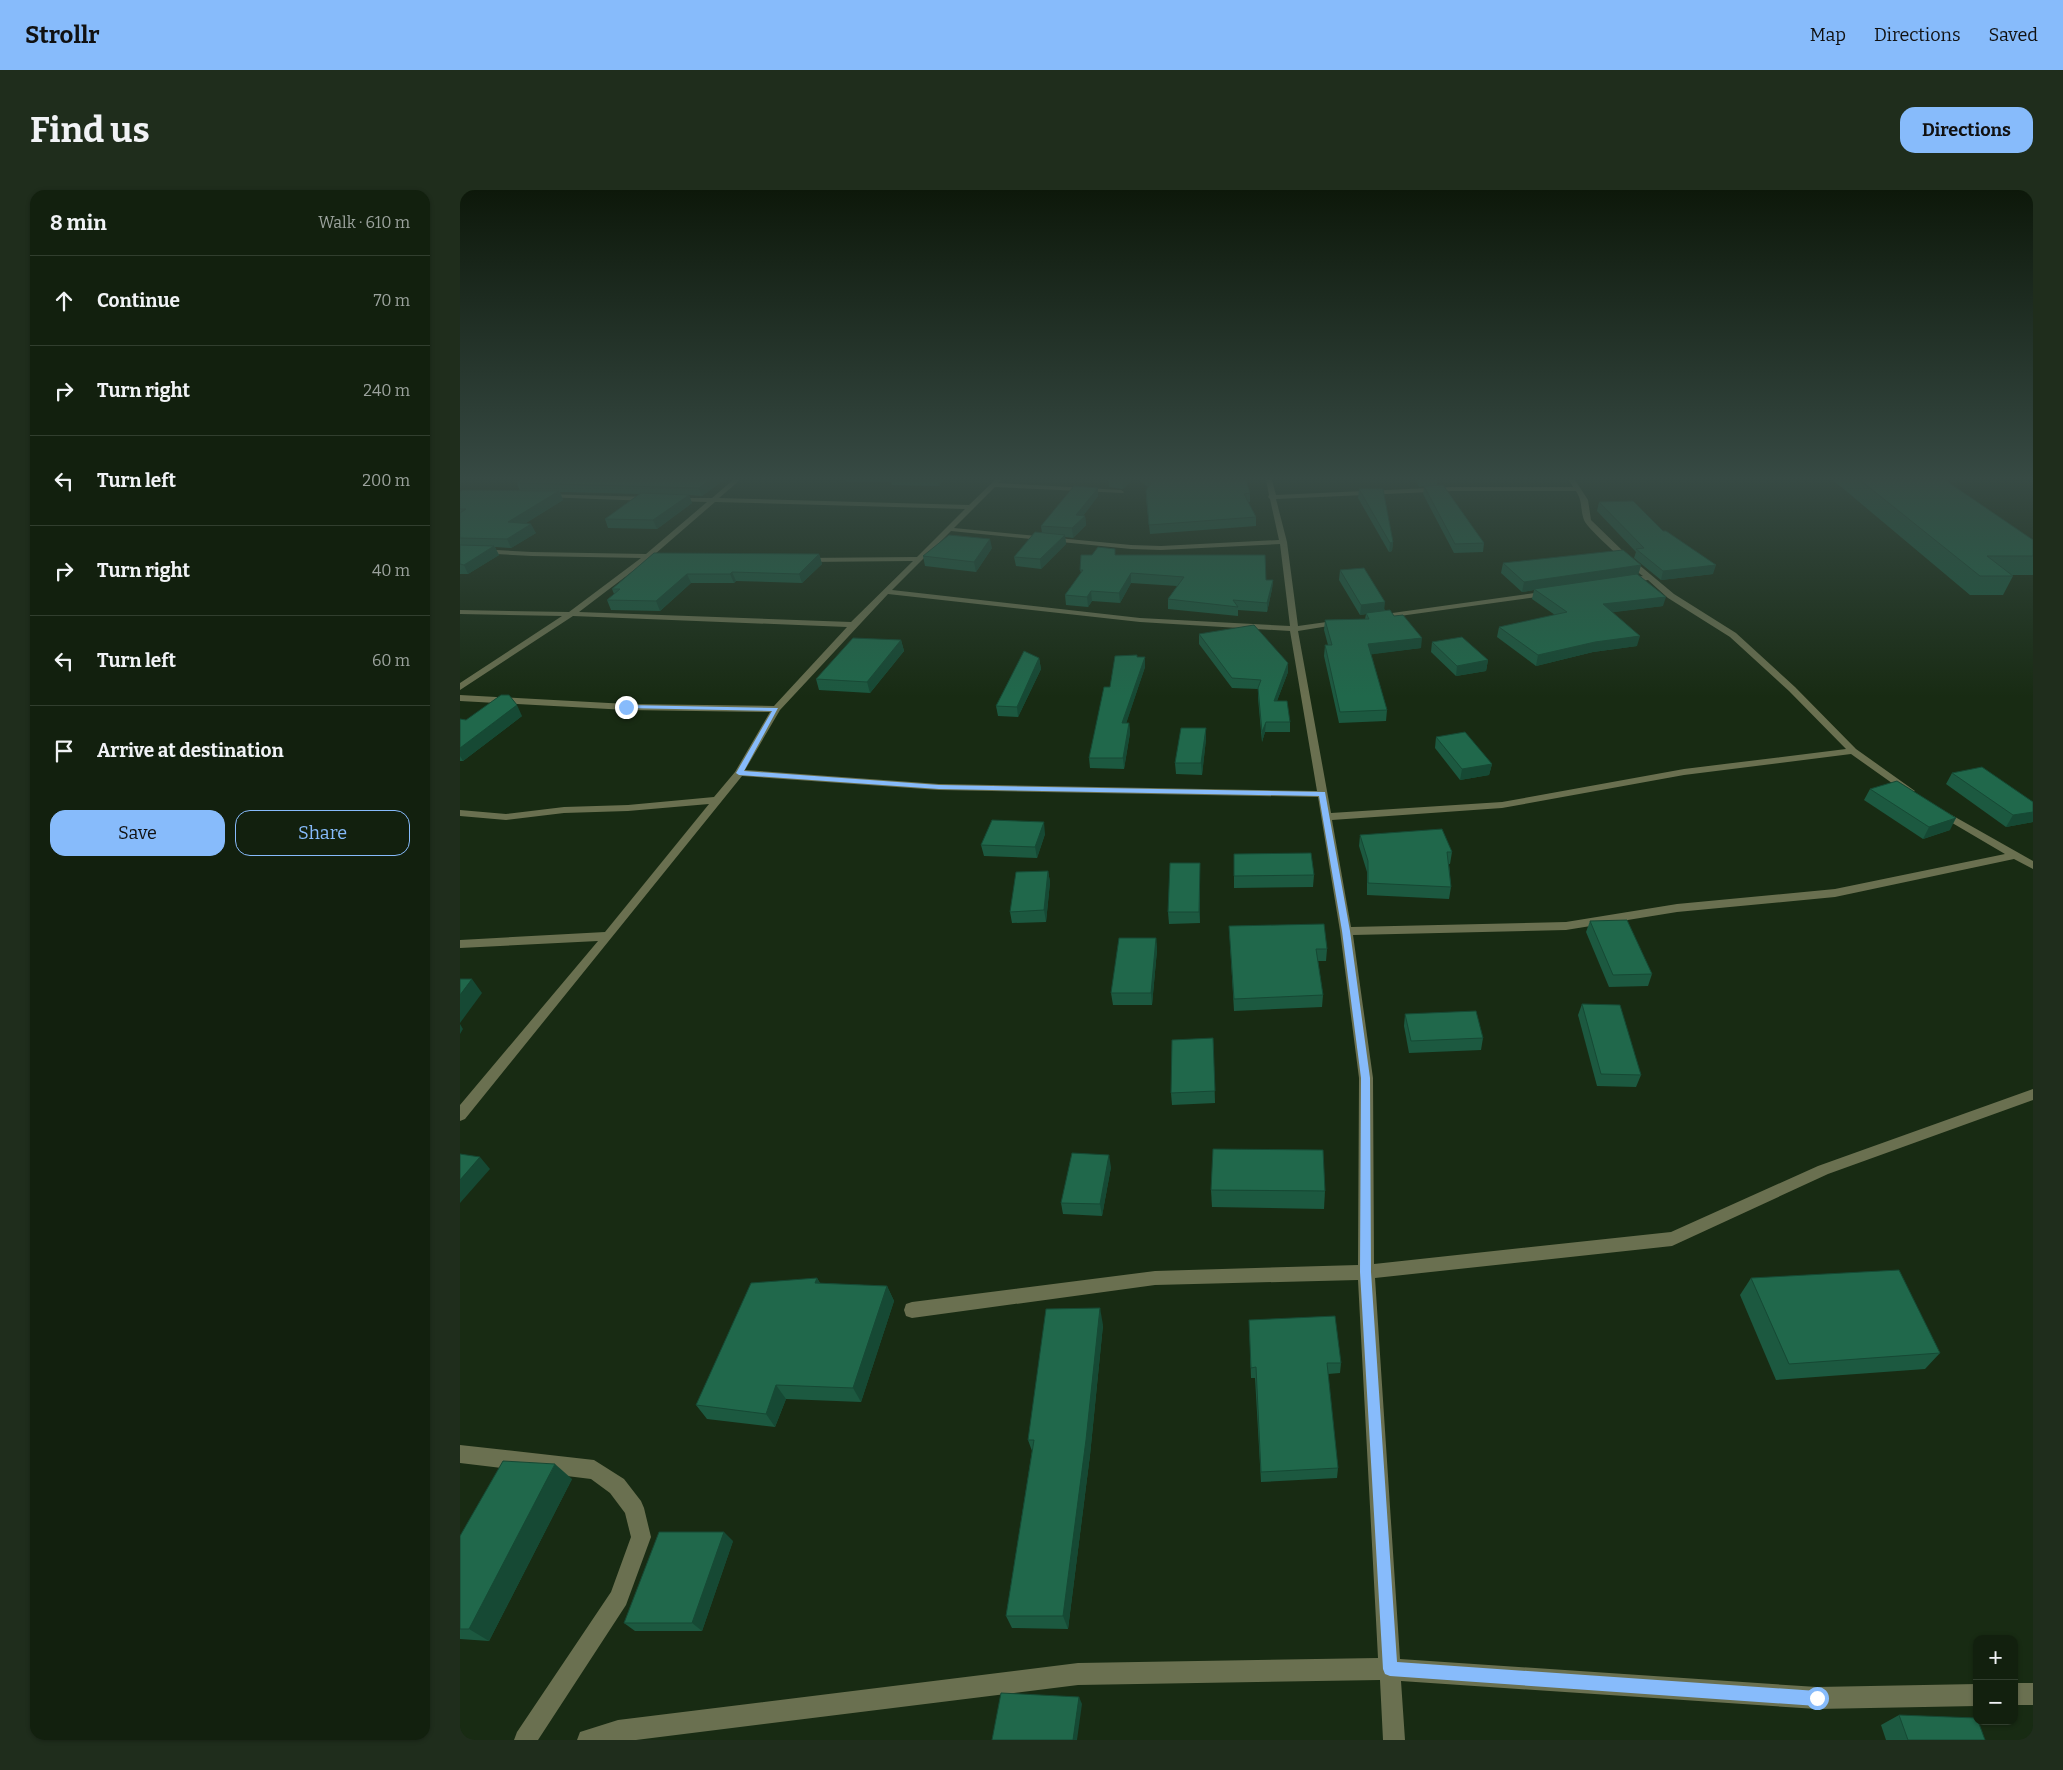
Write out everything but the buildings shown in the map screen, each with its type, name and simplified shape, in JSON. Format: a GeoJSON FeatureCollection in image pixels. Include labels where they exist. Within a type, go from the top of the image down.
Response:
{"type":"FeatureCollection","features":[{"type":"Feature","properties":{"kind":"street"},"geometry":{"type":"LineString","coordinates":[[502,552],[679,556]]}},
{"type":"Feature","properties":{"kind":"street"},"geometry":{"type":"LineString","coordinates":[[460,687],[571,614],[652,552]]}},
{"type":"Feature","properties":{"kind":"street"},"geometry":{"type":"LineString","coordinates":[[460,1115],[718,800],[739,773],[776,709],[853,626],[925,552]]}},
{"type":"Feature","properties":{"kind":"street"},"geometry":{"type":"LineString","coordinates":[[1284,552],[1294,629],[1346,931],[1366,1078],[1366,1272],[1394,1740]]}},
{"type":"Feature","properties":{"kind":"street"},"geometry":{"type":"LineString","coordinates":[[1621,552],[1648,578],[1671,596],[1733,635],[1792,689],[1853,751],[1925,801],[2033,866]]}},
{"type":"Feature","properties":{"kind":"street"},"geometry":{"type":"LineString","coordinates":[[797,560],[919,559]]}},
{"type":"Feature","properties":{"kind":"street"},"geometry":{"type":"LineString","coordinates":[[1619,582],[1648,578]]}},
{"type":"Feature","properties":{"kind":"street"},"geometry":{"type":"LineString","coordinates":[[1369,618],[1560,591]]}},
{"type":"Feature","properties":{"kind":"street"},"geometry":{"type":"LineString","coordinates":[[888,592],[1140,620],[1294,629],[1350,621]]}},
{"type":"Feature","properties":{"kind":"street"},"geometry":{"type":"LineString","coordinates":[[460,612],[571,614],[853,626]]}},
{"type":"Feature","properties":{"kind":"street"},"geometry":{"type":"LineString","coordinates":[[460,698],[626,707],[776,709]]}},
{"type":"Feature","properties":{"kind":"street"},"geometry":{"type":"LineString","coordinates":[[1326,817],[1502,805],[1684,772],[1853,751]]}},
{"type":"Feature","properties":{"kind":"street"},"geometry":{"type":"LineString","coordinates":[[739,773],[939,787],[1322,794]]}},
{"type":"Feature","properties":{"kind":"street"},"geometry":{"type":"LineString","coordinates":[[460,813],[506,816],[564,810],[628,808],[718,800]]}},
{"type":"Feature","properties":{"kind":"street"},"geometry":{"type":"LineString","coordinates":[[1346,931],[1566,926],[1677,908],[1835,893],[2014,856]]}},
{"type":"Feature","properties":{"kind":"street"},"geometry":{"type":"LineString","coordinates":[[460,944],[608,936]]}},
{"type":"Feature","properties":{"kind":"street"},"geometry":{"type":"LineString","coordinates":[[912,1310],[1156,1278],[1366,1272],[1672,1239],[1823,1170],[2033,1094]]}},
{"type":"Feature","properties":{"kind":"street"},"geometry":{"type":"LineString","coordinates":[[460,1454],[594,1470],[617,1486],[634,1508],[641,1537],[619,1598],[525,1740]]}},
{"type":"Feature","properties":{"kind":"street"},"geometry":{"type":"LineString","coordinates":[[588,1740],[618,1731],[1078,1674],[1390,1669],[1817,1698],[1973,1695]]}},
{"type":"Feature","properties":{"kind":"street"},"geometry":{"type":"LineString","coordinates":[[2018,1694],[2033,1694]]}},
{"type":"Feature","properties":{"kind":"route"},"geometry":{"type":"LineString","coordinates":[[626,707],[776,709],[739,773],[939,787],[1322,794],[1346,931],[1355,1011],[1366,1078],[1366,1272],[1390,1669],[1817,1698]]}}]}
